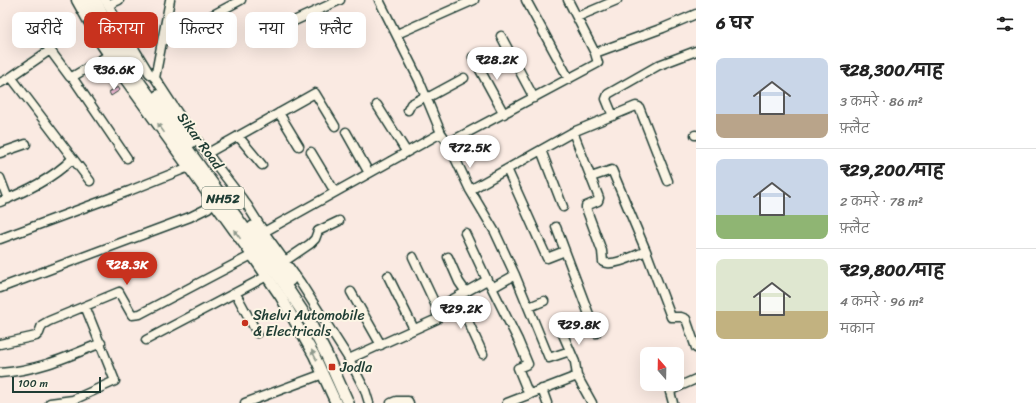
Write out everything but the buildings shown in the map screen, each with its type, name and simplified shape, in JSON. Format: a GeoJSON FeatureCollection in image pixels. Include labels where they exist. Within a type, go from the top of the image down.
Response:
{"type":"FeatureCollection","features":[{"type":"Feature","properties":{"kind":"highway","name":"Sikar Road"},"geometry":{"type":"LineString","coordinates":[[85,0],[116,50],[287,288],[310,323],[348,403]]}},
{"type":"Feature","properties":{"kind":"highway","name":"NH52"},"geometry":{"type":"LineString","coordinates":[[95,0],[131,59],[286,273],[329,345],[355,403]]}},
{"type":"Feature","properties":{"kind":"main road"},"geometry":{"type":"LineString","coordinates":[[77,0],[109,55],[126,80],[267,276],[296,323],[323,374],[336,403]]}},
{"type":"Feature","properties":{"kind":"street"},"geometry":{"type":"LineString","coordinates":[[119,0],[106,3],[149,73],[155,78],[187,128],[247,205],[264,232],[300,282],[349,359],[370,403]]}},
{"type":"Feature","properties":{"kind":"street"},"geometry":{"type":"LineString","coordinates":[[155,78],[170,0]]}},
{"type":"Feature","properties":{"kind":"street"},"geometry":{"type":"LineString","coordinates":[[162,42],[241,0]]}},
{"type":"Feature","properties":{"kind":"street"},"geometry":{"type":"LineString","coordinates":[[298,19],[340,0]]}},
{"type":"Feature","properties":{"kind":"street"},"geometry":{"type":"LineString","coordinates":[[379,0],[397,34],[441,133],[448,143],[470,190],[495,232],[529,307],[549,358],[570,351]]}},
{"type":"Feature","properties":{"kind":"street"},"geometry":{"type":"LineString","coordinates":[[397,34],[474,0]]}},
{"type":"Feature","properties":{"kind":"street"},"geometry":{"type":"LineString","coordinates":[[526,0],[569,79]]}},
{"type":"Feature","properties":{"kind":"street"},"geometry":{"type":"LineString","coordinates":[[448,143],[598,63],[595,53],[568,0]]}},
{"type":"Feature","properties":{"kind":"street"},"geometry":{"type":"LineString","coordinates":[[577,18],[617,0]]}},
{"type":"Feature","properties":{"kind":"street"},"geometry":{"type":"LineString","coordinates":[[595,53],[696,14]]}},
{"type":"Feature","properties":{"kind":"street"},"geometry":{"type":"LineString","coordinates":[[501,36],[534,98]]}},
{"type":"Feature","properties":{"kind":"street"},"geometry":{"type":"LineString","coordinates":[[0,82],[11,78],[50,50],[70,77],[72,77],[127,158]]}},
{"type":"Feature","properties":{"kind":"street"},"geometry":{"type":"LineString","coordinates":[[613,116],[606,99],[608,94],[660,65],[696,51]]}},
{"type":"Feature","properties":{"kind":"street"},"geometry":{"type":"LineString","coordinates":[[72,77],[109,55]]}},
{"type":"Feature","properties":{"kind":"street"},"geometry":{"type":"LineString","coordinates":[[473,57],[504,114]]}},
{"type":"Feature","properties":{"kind":"street"},"geometry":{"type":"LineString","coordinates":[[11,78],[90,181]]}},
{"type":"Feature","properties":{"kind":"street"},"geometry":{"type":"LineString","coordinates":[[408,110],[411,104],[464,78]]}},
{"type":"Feature","properties":{"kind":"street"},"geometry":{"type":"LineString","coordinates":[[208,153],[315,93],[335,126]]}},
{"type":"Feature","properties":{"kind":"street"},"geometry":{"type":"LineString","coordinates":[[377,105],[406,151]]}},
{"type":"Feature","properties":{"kind":"street"},"geometry":{"type":"LineString","coordinates":[[470,190],[573,132],[636,106],[639,107],[668,181]]}},
{"type":"Feature","properties":{"kind":"street"},"geometry":{"type":"LineString","coordinates":[[279,113],[299,146]]}},
{"type":"Feature","properties":{"kind":"street"},"geometry":{"type":"LineString","coordinates":[[346,132],[369,173]]}},
{"type":"Feature","properties":{"kind":"street"},"geometry":{"type":"LineString","coordinates":[[573,132],[599,198],[598,201],[586,206],[586,208],[602,251],[603,262],[606,264],[613,263],[646,251]]}},
{"type":"Feature","properties":{"kind":"street"},"geometry":{"type":"LineString","coordinates":[[264,232],[406,151],[441,133]]}},
{"type":"Feature","properties":{"kind":"street"},"geometry":{"type":"LineString","coordinates":[[238,136],[262,165]]}},
{"type":"Feature","properties":{"kind":"street"},"geometry":{"type":"LineString","coordinates":[[0,153],[26,144]]}},
{"type":"Feature","properties":{"kind":"street"},"geometry":{"type":"LineString","coordinates":[[541,150],[563,207]]}},
{"type":"Feature","properties":{"kind":"street"},"geometry":{"type":"LineString","coordinates":[[311,152],[335,192]]}},
{"type":"Feature","properties":{"kind":"street"},"geometry":{"type":"LineString","coordinates":[[0,178],[4,200],[40,183],[65,166],[72,159]]}},
{"type":"Feature","properties":{"kind":"street"},"geometry":{"type":"LineString","coordinates":[[0,239],[189,167]]}},
{"type":"Feature","properties":{"kind":"street"},"geometry":{"type":"LineString","coordinates":[[507,169],[547,258],[565,251]]}},
{"type":"Feature","properties":{"kind":"street"},"geometry":{"type":"LineString","coordinates":[[591,177],[612,170],[646,251],[671,317],[681,317],[686,319],[696,348]]}},
{"type":"Feature","properties":{"kind":"street"},"geometry":{"type":"LineString","coordinates":[[0,288],[190,217],[208,208],[214,202]]}},
{"type":"Feature","properties":{"kind":"street"},"geometry":{"type":"LineString","coordinates":[[285,261],[299,250],[310,244],[315,239],[318,231],[339,221]]}},
{"type":"Feature","properties":{"kind":"street"},"geometry":{"type":"LineString","coordinates":[[556,228],[596,333]]}},
{"type":"Feature","properties":{"kind":"street"},"geometry":{"type":"LineString","coordinates":[[465,233],[518,340],[528,364],[518,368],[529,394]]}},
{"type":"Feature","properties":{"kind":"street"},"geometry":{"type":"LineString","coordinates":[[0,344],[36,336],[42,325],[49,321],[119,292],[132,315],[140,314],[252,254]]}},
{"type":"Feature","properties":{"kind":"street"},"geometry":{"type":"LineString","coordinates":[[349,359],[437,319],[437,308],[413,257]]}},
{"type":"Feature","properties":{"kind":"street"},"geometry":{"type":"LineString","coordinates":[[448,257],[459,282],[466,292]]}},
{"type":"Feature","properties":{"kind":"street"},"geometry":{"type":"LineString","coordinates":[[492,288],[515,275]]}},
{"type":"Feature","properties":{"kind":"street"},"geometry":{"type":"LineString","coordinates":[[146,340],[236,294],[267,276]]}},
{"type":"Feature","properties":{"kind":"street"},"geometry":{"type":"LineString","coordinates":[[388,276],[414,329]]}},
{"type":"Feature","properties":{"kind":"street"},"geometry":{"type":"LineString","coordinates":[[437,308],[488,280]]}},
{"type":"Feature","properties":{"kind":"street"},"geometry":{"type":"LineString","coordinates":[[351,292],[381,344]]}},
{"type":"Feature","properties":{"kind":"street"},"geometry":{"type":"LineString","coordinates":[[236,294],[257,332]]}},
{"type":"Feature","properties":{"kind":"street"},"geometry":{"type":"LineString","coordinates":[[457,297],[483,354]]}},
{"type":"Feature","properties":{"kind":"street"},"geometry":{"type":"LineString","coordinates":[[529,307],[544,300]]}},
{"type":"Feature","properties":{"kind":"street"},"geometry":{"type":"LineString","coordinates":[[50,403],[73,400],[115,380],[85,306]]}},
{"type":"Feature","properties":{"kind":"street"},"geometry":{"type":"LineString","coordinates":[[558,322],[574,362],[577,376],[592,403]]}},
{"type":"Feature","properties":{"kind":"street"},"geometry":{"type":"LineString","coordinates":[[0,373],[18,372],[60,361],[101,343]]}},
{"type":"Feature","properties":{"kind":"street"},"geometry":{"type":"LineString","coordinates":[[245,403],[323,374]]}},
{"type":"Feature","properties":{"kind":"street"},"geometry":{"type":"LineString","coordinates":[[508,403],[577,376]]}},
{"type":"Feature","properties":{"kind":"street"},"geometry":{"type":"LineString","coordinates":[[673,403],[670,395],[671,390],[696,379]]}},
{"type":"Feature","properties":{"kind":"street"},"geometry":{"type":"LineString","coordinates":[[542,389],[547,403]]}},
{"type":"Feature","properties":{"kind":"street"},"geometry":{"type":"LineString","coordinates":[[391,403],[396,401],[408,401],[409,403]]}},
{"type":"Feature","properties":{"kind":"place","name":"Shelvi Automobile & Electricals"},"geometry":{"type":"Point","coordinates":[245,323]}},
{"type":"Feature","properties":{"kind":"place","name":"Jodla"},"geometry":{"type":"Point","coordinates":[332,367]}}]}
